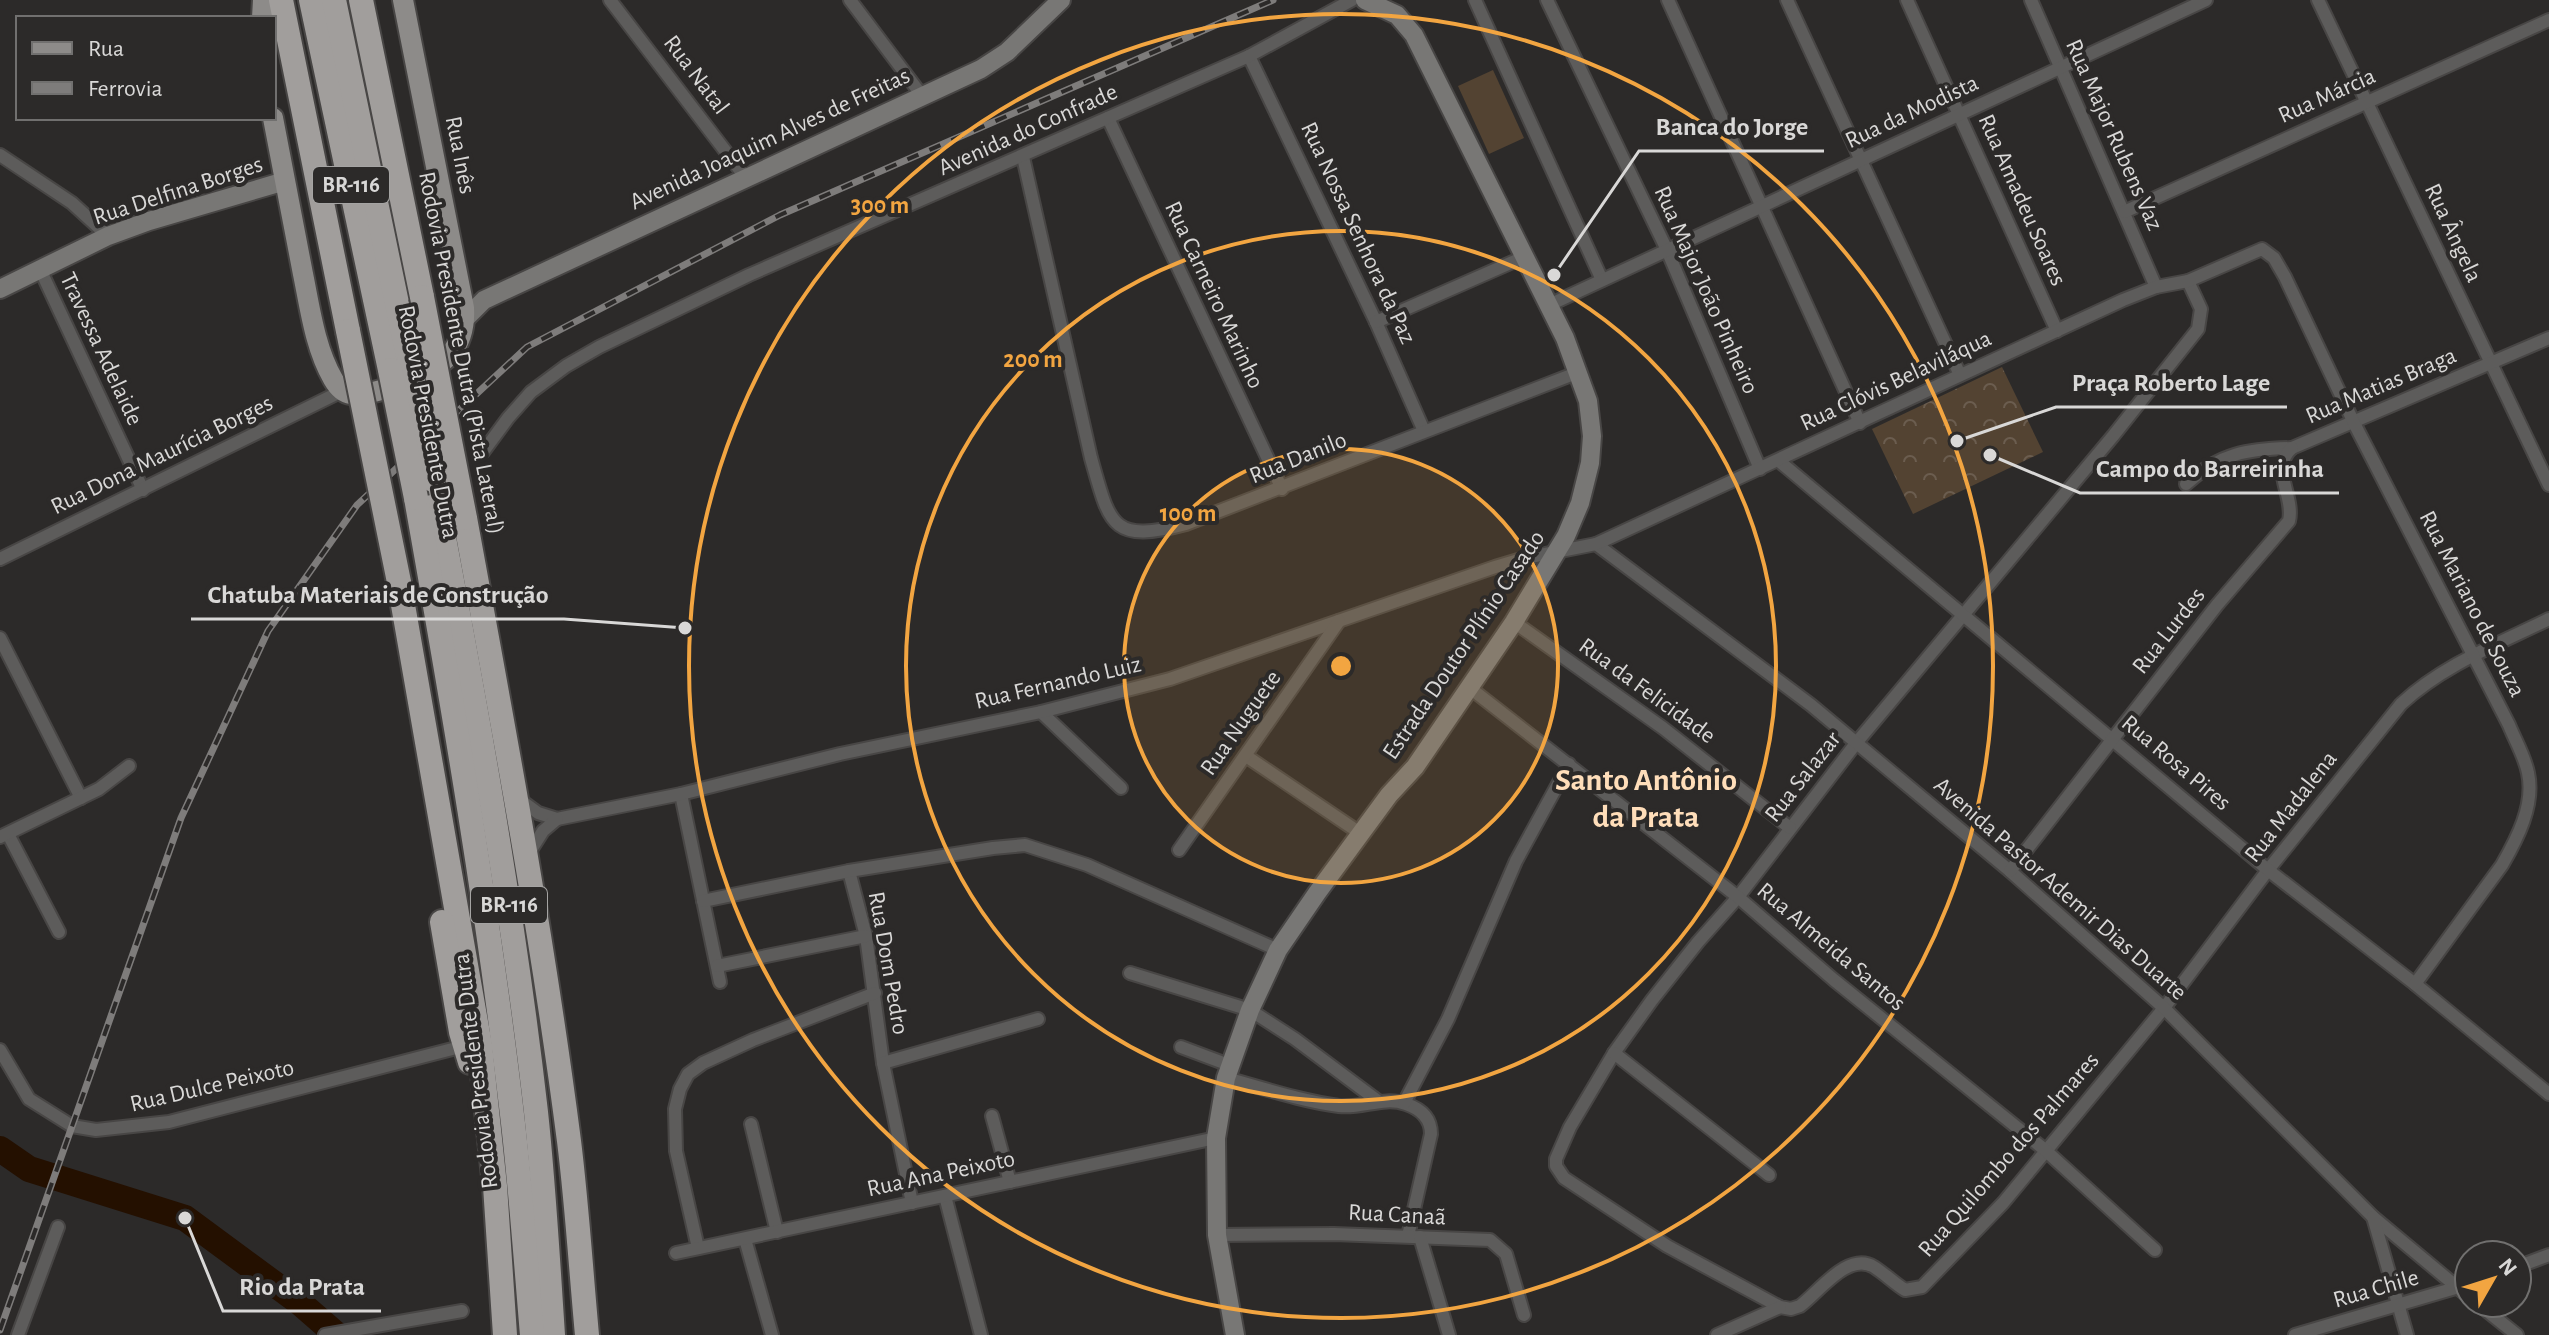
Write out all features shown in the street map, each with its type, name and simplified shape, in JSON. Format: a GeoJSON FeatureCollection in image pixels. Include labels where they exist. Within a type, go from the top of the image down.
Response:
{"type":"FeatureCollection","features":[{"type":"Feature","properties":{"kind":"highway","name":"BR-116"},"geometry":{"type":"LineString","coordinates":[[281,0],[399,582],[480,1045],[505,1335]]}},
{"type":"Feature","properties":{"kind":"highway","name":"Rodovia Presidente Dutra"},"geometry":{"type":"LineString","coordinates":[[311,0],[399,366],[433,480],[470,676],[521,990],[536,1115],[553,1335]]}},
{"type":"Feature","properties":{"kind":"highway","name":"Rodovia Presidente Dutra"},"geometry":{"type":"LineString","coordinates":[[334,0],[399,366],[416,498],[456,719],[485,912],[514,1127],[532,1335]]}},
{"type":"Feature","properties":{"kind":"highway","name":"Rodovia Presidente Dutra (Pista Lateral)"},"geometry":{"type":"LineString","coordinates":[[361,0],[422,297],[516,795],[569,1144],[587,1335]]}},
{"type":"Feature","properties":{"kind":"highway"},"geometry":{"type":"LineString","coordinates":[[412,662],[409,700],[412,747],[464,1046],[486,1098]]}},
{"type":"Feature","properties":{"kind":"main road","name":"Rua Inês"},"geometry":{"type":"LineString","coordinates":[[403,0],[464,320]]}},
{"type":"Feature","properties":{"kind":"main road","name":"Avenida Joaquim Alves de Freitas"},"geometry":{"type":"LineString","coordinates":[[342,391],[352,394],[368,392],[434,369],[454,349],[464,320],[484,300],[994,62],[1061,0]]}},
{"type":"Feature","properties":{"kind":"main road","name":"Estrada Doutor Plínio Casado"},"geometry":{"type":"LineString","coordinates":[[1235,1335],[1217,1235],[1216,1138],[1228,1072],[1250,1010],[1278,950],[1360,833],[1415,767],[1514,622],[1557,552],[1580,503],[1590,463],[1590,418],[1579,372],[1549,305],[1414,35],[1397,15],[1365,0]]}},
{"type":"Feature","properties":{"kind":"main road"},"geometry":{"type":"LineString","coordinates":[[273,120],[312,320],[326,364],[342,391]]}},
{"type":"Feature","properties":{"kind":"main road","name":"Rua Delfina Borges"},"geometry":{"type":"LineString","coordinates":[[0,289],[108,236],[285,181]]}},
{"type":"Feature","properties":{"kind":"main road"},"geometry":{"type":"LineString","coordinates":[[460,290],[470,298],[484,300]]}},
{"type":"Feature","properties":{"kind":"street","name":"Rua Natal"},"geometry":{"type":"LineString","coordinates":[[610,0],[746,178]]}},
{"type":"Feature","properties":{"kind":"street"},"geometry":{"type":"LineString","coordinates":[[850,0],[923,97]]}},
{"type":"Feature","properties":{"kind":"street","name":"Avenida do Confrade"},"geometry":{"type":"LineString","coordinates":[[483,452],[531,392],[599,347],[749,275],[1249,56],[1352,0]]}},
{"type":"Feature","properties":{"kind":"street"},"geometry":{"type":"LineString","coordinates":[[1475,0],[1602,280]]}},
{"type":"Feature","properties":{"kind":"street","name":"Rua Major João Pinheiro"},"geometry":{"type":"LineString","coordinates":[[1547,0],[1667,250],[1760,469]]}},
{"type":"Feature","properties":{"kind":"street"},"geometry":{"type":"LineString","coordinates":[[1668,0],[1860,423]]}},
{"type":"Feature","properties":{"kind":"street"},"geometry":{"type":"LineString","coordinates":[[1787,0],[1960,375]]}},
{"type":"Feature","properties":{"kind":"street","name":"Rua Amadeu Soares"},"geometry":{"type":"LineString","coordinates":[[1907,0],[2057,331]]}},
{"type":"Feature","properties":{"kind":"street","name":"Rua Major Rubens Vaz"},"geometry":{"type":"LineString","coordinates":[[2031,0],[2156,287]]}},
{"type":"Feature","properties":{"kind":"street","name":"Rua da Modista"},"geometry":{"type":"LineString","coordinates":[[1549,305],[2206,0]]}},
{"type":"Feature","properties":{"kind":"street","name":"Rua Ângela"},"geometry":{"type":"LineString","coordinates":[[2318,0],[2549,485]]}},
{"type":"Feature","properties":{"kind":"street","name":"Rua Márcia"},"geometry":{"type":"LineString","coordinates":[[2124,212],[2549,20]]}},
{"type":"Feature","properties":{"kind":"street","name":"Rua Nossa Senhora da Paz"},"geometry":{"type":"LineString","coordinates":[[1249,56],[1376,322],[1424,431]]}},
{"type":"Feature","properties":{"kind":"street","name":"Rua Carneiro Marinho"},"geometry":{"type":"LineString","coordinates":[[1108,118],[1282,489]]}},
{"type":"Feature","properties":{"kind":"street"},"geometry":{"type":"LineString","coordinates":[[0,155],[72,203],[108,236]]}},
{"type":"Feature","properties":{"kind":"street","name":"Rua Danilo"},"geometry":{"type":"LineString","coordinates":[[1023,157],[1091,458],[1104,501],[1119,525],[1135,533],[1166,530],[1282,489],[1579,372]]}},
{"type":"Feature","properties":{"kind":"street","name":"Rua Mariano de Souza"},"geometry":{"type":"LineString","coordinates":[[2253,251],[2262,249],[2278,263],[2354,423],[2509,725],[2528,773],[2529,794],[2525,817],[2502,865],[2415,984]]}},
{"type":"Feature","properties":{"kind":"street","name":"Rua Clóvis Belaviláqua"},"geometry":{"type":"LineString","coordinates":[[1557,552],[1596,544],[2057,331],[2156,287],[2188,281],[2253,251]]}},
{"type":"Feature","properties":{"kind":"street"},"geometry":{"type":"LineString","coordinates":[[1376,322],[1524,257]]}},
{"type":"Feature","properties":{"kind":"street","name":"Travessa Adelaide"},"geometry":{"type":"LineString","coordinates":[[40,269],[143,490]]}},
{"type":"Feature","properties":{"kind":"street","name":"Rua Salazar"},"geometry":{"type":"LineString","coordinates":[[1795,1308],[1780,1307],[1667,1246],[1575,1188],[1560,1173],[1556,1159],[1614,1053],[1698,942],[1738,897],[1857,742],[2113,436],[2198,329],[2201,309],[2188,281]]}},
{"type":"Feature","properties":{"kind":"street","name":"Rua Matias Braga"},"geometry":{"type":"LineString","coordinates":[[2186,484],[2212,462],[2260,449],[2292,448],[2549,338]]}},
{"type":"Feature","properties":{"kind":"street","name":"Rua Dona Maurícia Borges"},"geometry":{"type":"LineString","coordinates":[[0,559],[342,391]]}},
{"type":"Feature","properties":{"kind":"street","name":"Rua Lurdes"},"geometry":{"type":"LineString","coordinates":[[2010,871],[2217,605],[2289,521],[2291,512],[2282,461],[2292,448]]}},
{"type":"Feature","properties":{"kind":"street","name":"Rua Rosa Pires"},"geometry":{"type":"LineString","coordinates":[[1779,461],[2268,870],[2415,984],[2549,1094]]}},
{"type":"Feature","properties":{"kind":"street","name":"Avenida Pastor Ademir Dias Duarte"},"geometry":{"type":"LineString","coordinates":[[1596,544],[1723,637],[1857,742],[2010,871],[2164,1008],[2373,1217],[2453,1278]]}},
{"type":"Feature","properties":{"kind":"street","name":"Rua Fernando Luiz"},"geometry":{"type":"LineString","coordinates":[[557,819],[1041,712],[1170,679],[1495,567],[1557,552]]}},
{"type":"Feature","properties":{"kind":"street","name":"Rua Madalena"},"geometry":{"type":"LineString","coordinates":[[2164,1008],[2268,870],[2401,704],[2429,680],[2549,619]]}},
{"type":"Feature","properties":{"kind":"street","name":"Rua Nuguete"},"geometry":{"type":"LineString","coordinates":[[1179,850],[1339,621]]}},
{"type":"Feature","properties":{"kind":"street","name":"Rua da Felicidade"},"geometry":{"type":"LineString","coordinates":[[1514,622],[1663,728],[1790,828]]}},
{"type":"Feature","properties":{"kind":"street"},"geometry":{"type":"LineString","coordinates":[[0,638],[81,798]]}},
{"type":"Feature","properties":{"kind":"street","name":"Rua Almeida Santos"},"geometry":{"type":"LineString","coordinates":[[1470,688],[1738,897],[1834,980],[2045,1150],[2155,1250]]}},
{"type":"Feature","properties":{"kind":"street"},"geometry":{"type":"LineString","coordinates":[[1041,712],[1121,788]]}},
{"type":"Feature","properties":{"kind":"street"},"geometry":{"type":"LineString","coordinates":[[1246,756],[1360,833]]}},
{"type":"Feature","properties":{"kind":"street"},"geometry":{"type":"LineString","coordinates":[[1404,1103],[1448,1019],[1516,861],[1569,764]]}},
{"type":"Feature","properties":{"kind":"street"},"geometry":{"type":"LineString","coordinates":[[59,932],[4,835],[99,789],[129,766]]}},
{"type":"Feature","properties":{"kind":"street"},"geometry":{"type":"LineString","coordinates":[[681,794],[720,982]]}},
{"type":"Feature","properties":{"kind":"street"},"geometry":{"type":"LineString","coordinates":[[516,795],[538,813],[557,819]]}},
{"type":"Feature","properties":{"kind":"street"},"geometry":{"type":"LineString","coordinates":[[526,860],[543,831],[557,819]]}},
{"type":"Feature","properties":{"kind":"street"},"geometry":{"type":"LineString","coordinates":[[703,901],[849,871],[1025,845],[1087,865],[1278,950]]}},
{"type":"Feature","properties":{"kind":"street","name":"Rua Dom Pedro"},"geometry":{"type":"LineString","coordinates":[[849,871],[866,936],[883,1063],[912,1203]]}},
{"type":"Feature","properties":{"kind":"street"},"geometry":{"type":"LineString","coordinates":[[717,966],[866,936]]}},
{"type":"Feature","properties":{"kind":"street"},"geometry":{"type":"LineString","coordinates":[[1130,973],[1250,1010],[1295,1039],[1378,1101]]}},
{"type":"Feature","properties":{"kind":"street"},"geometry":{"type":"LineString","coordinates":[[698,1248],[676,1151],[675,1109],[688,1074],[703,1063],[753,1040],[875,993]]}},
{"type":"Feature","properties":{"kind":"street","name":"Rua Quilombo dos Palmares"},"geometry":{"type":"LineString","coordinates":[[1795,1308],[1842,1270],[1862,1262],[1873,1266],[1905,1290],[1922,1287],[2003,1203],[2164,1008]]}},
{"type":"Feature","properties":{"kind":"street","name":"Rua Dom Pedro"},"geometry":{"type":"LineString","coordinates":[[883,1063],[1038,1019]]}},
{"type":"Feature","properties":{"kind":"street","name":"Rua Dulce Peixoto"},"geometry":{"type":"LineString","coordinates":[[0,1050],[29,1099],[72,1126],[96,1130],[169,1122],[464,1046]]}},
{"type":"Feature","properties":{"kind":"street"},"geometry":{"type":"LineString","coordinates":[[1181,1047],[1228,1072],[1342,1107],[1378,1101],[1404,1103],[1421,1111],[1431,1125],[1414,1236],[1449,1335]]}},
{"type":"Feature","properties":{"kind":"street"},"geometry":{"type":"LineString","coordinates":[[1614,1053],[1769,1175]]}},
{"type":"Feature","properties":{"kind":"street"},"geometry":{"type":"LineString","coordinates":[[992,1116],[1010,1182]]}},
{"type":"Feature","properties":{"kind":"street"},"geometry":{"type":"LineString","coordinates":[[751,1124],[777,1232]]}},
{"type":"Feature","properties":{"kind":"street","name":"Rua Ana Peixoto"},"geometry":{"type":"LineString","coordinates":[[676,1253],[1216,1138]]}},
{"type":"Feature","properties":{"kind":"street"},"geometry":{"type":"LineString","coordinates":[[945,1196],[981,1335]]}},
{"type":"Feature","properties":{"kind":"street"},"geometry":{"type":"LineString","coordinates":[[2373,1217],[2407,1335]]}},
{"type":"Feature","properties":{"kind":"street"},"geometry":{"type":"LineString","coordinates":[[18,1335],[58,1227]]}},
{"type":"Feature","properties":{"kind":"street","name":"Rua Canaã"},"geometry":{"type":"LineString","coordinates":[[1217,1235],[1414,1236],[1490,1240],[1506,1254],[1524,1315]]}},
{"type":"Feature","properties":{"kind":"street"},"geometry":{"type":"LineString","coordinates":[[745,1239],[772,1335]]}},
{"type":"Feature","properties":{"kind":"street","name":"Rua Chile"},"geometry":{"type":"LineString","coordinates":[[2295,1335],[2453,1289]]}},
{"type":"Feature","properties":{"kind":"street"},"geometry":{"type":"LineString","coordinates":[[1717,1335],[1780,1307]]}},
{"type":"Feature","properties":{"kind":"street"},"geometry":{"type":"LineString","coordinates":[[325,1335],[462,1311]]}},
{"type":"Feature","properties":{"kind":"street"},"geometry":{"type":"LineString","coordinates":[[2497,1319],[2517,1335]]}},
{"type":"Feature","properties":{"kind":"green space"},"geometry":{"type":"Polygon","coordinates":[[[1493,70],[1524,138],[1489,154],[1458,86],[1493,70]]]}},
{"type":"Feature","properties":{"kind":"green space"},"geometry":{"type":"Polygon","coordinates":[[[2002,367],[2043,452],[1913,514],[1872,429],[2002,367]]]}},
{"type":"Feature","properties":{"kind":"waterway"},"geometry":{"type":"LineString","coordinates":[[0,1149],[29,1169],[185,1218],[299,1302],[337,1335]]}},
{"type":"Feature","properties":{"kind":"railway"},"geometry":{"type":"LineString","coordinates":[[0,1330],[181,818],[268,631],[357,505],[527,347],[780,215],[1273,0]]}},
{"type":"Feature","properties":{"kind":"place","name":"Banca do Jorge"},"geometry":{"type":"Point","coordinates":[1554,275]}},
{"type":"Feature","properties":{"kind":"place","name":"Praça Roberto Lage"},"geometry":{"type":"Point","coordinates":[1957,441]}},
{"type":"Feature","properties":{"kind":"place","name":"Campo do Barreirinha"},"geometry":{"type":"Point","coordinates":[1990,455]}},
{"type":"Feature","properties":{"kind":"place","name":"Chatuba Materiais de Construção"},"geometry":{"type":"Point","coordinates":[685,628]}},
{"type":"Feature","properties":{"kind":"place","name":"Rio da Prata"},"geometry":{"type":"Point","coordinates":[185,1218]}},
{"type":"Feature","properties":{"kind":"district","name":"Santo Antônio da Prata"},"geometry":{"type":"Point","coordinates":[1646,798]}}]}
